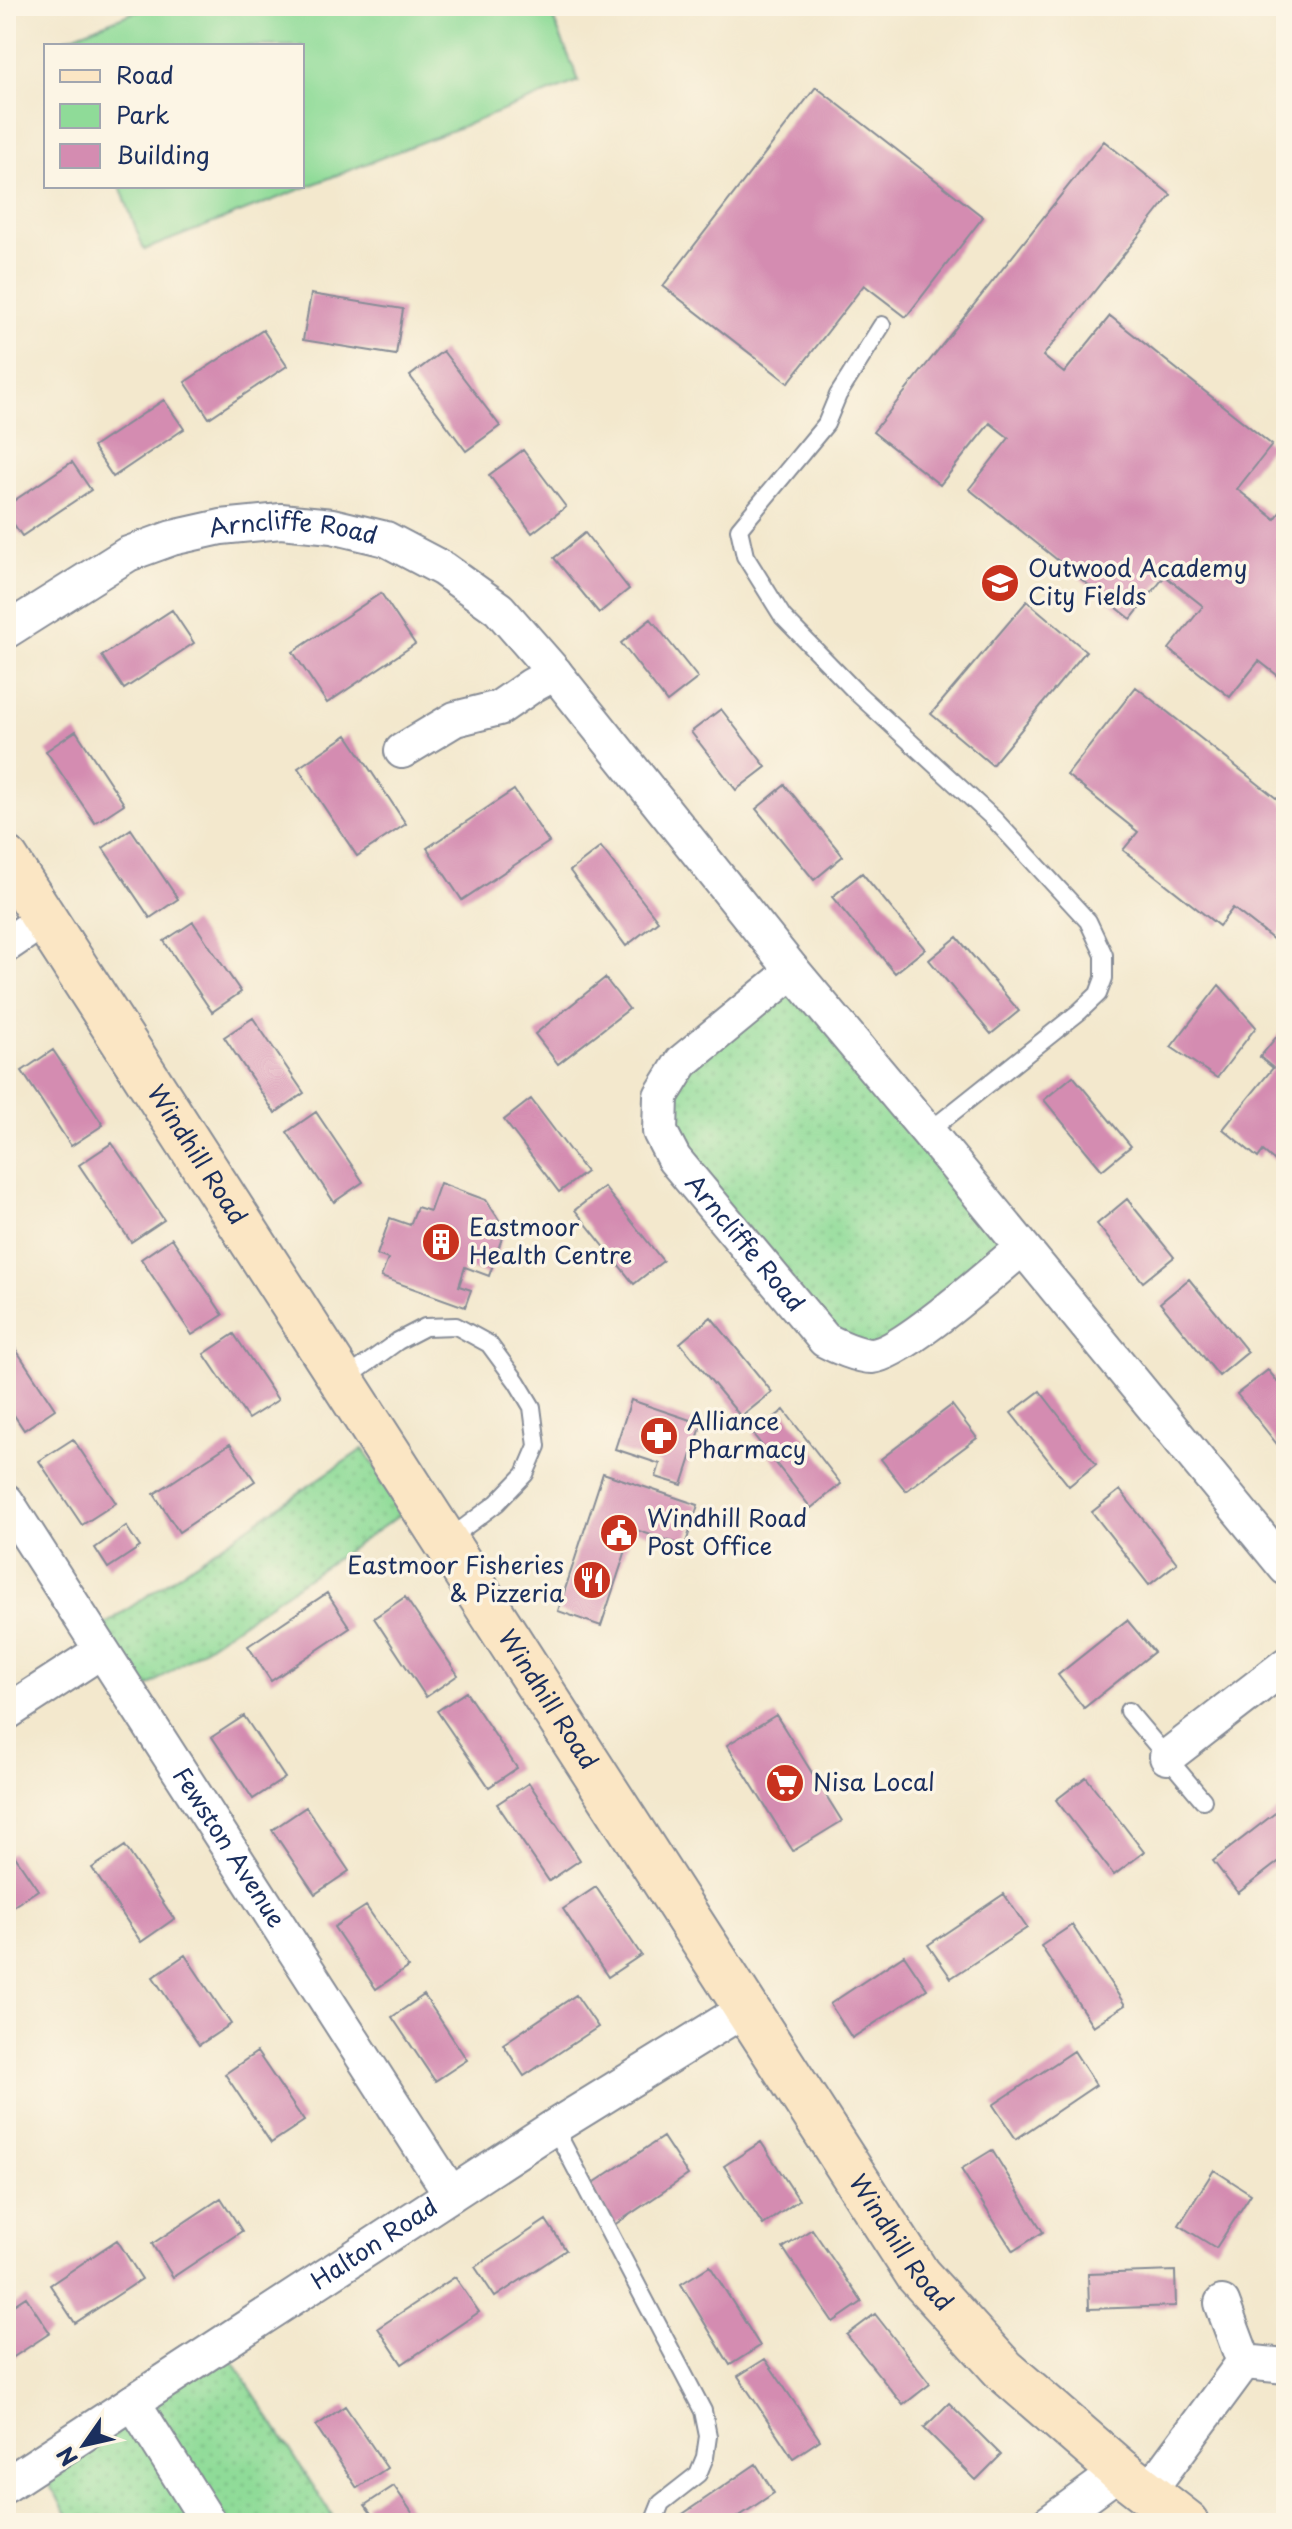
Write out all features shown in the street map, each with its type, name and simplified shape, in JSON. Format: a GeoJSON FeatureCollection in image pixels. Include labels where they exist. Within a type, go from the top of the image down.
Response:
{"type":"FeatureCollection","features":[{"type":"Feature","properties":{"kind":"street","name":"Arncliffe Road"},"geometry":{"type":"LineString","coordinates":[[6,631],[128,554],[172,538],[221,527],[281,521],[332,526],[386,539],[443,569],[499,609],[555,673],[793,971],[1286,1568]]}},
{"type":"Feature","properties":{"kind":"street"},"geometry":{"type":"LineString","coordinates":[[402,751],[455,719],[499,708],[555,673]]}},
{"type":"Feature","properties":{"kind":"street","name":"Windhill Road"},"geometry":{"type":"LineString","coordinates":[[6,859],[918,2275],[1004,2370],[1134,2482],[1187,2523]]}},
{"type":"Feature","properties":{"kind":"street"},"geometry":{"type":"LineString","coordinates":[[6,945],[44,919]]}},
{"type":"Feature","properties":{"kind":"street","name":"Arncliffe Road"},"geometry":{"type":"LineString","coordinates":[[793,971],[682,1062],[661,1096],[660,1132],[674,1159],[825,1340],[841,1348],[872,1356],[904,1343],[1022,1248]]}},
{"type":"Feature","properties":{"kind":"street","name":"Fewston Avenue"},"geometry":{"type":"LineString","coordinates":[[6,1501],[451,2194]]}},
{"type":"Feature","properties":{"kind":"street"},"geometry":{"type":"LineString","coordinates":[[6,1713],[101,1651]]}},
{"type":"Feature","properties":{"kind":"street"},"geometry":{"type":"LineString","coordinates":[[1167,1757],[1286,1665]]}},
{"type":"Feature","properties":{"kind":"street","name":"Halton Road"},"geometry":{"type":"LineString","coordinates":[[6,2485],[554,2127],[745,2009]]}},
{"type":"Feature","properties":{"kind":"street"},"geometry":{"type":"LineString","coordinates":[[1222,2303],[1244,2362]]}},
{"type":"Feature","properties":{"kind":"street"},"geometry":{"type":"LineString","coordinates":[[1049,2523],[1134,2482],[1244,2362]]}},
{"type":"Feature","properties":{"kind":"street"},"geometry":{"type":"LineString","coordinates":[[1244,2362],[1286,2366]]}},
{"type":"Feature","properties":{"kind":"street"},"geometry":{"type":"LineString","coordinates":[[133,2402],[209,2523]]}},
{"type":"Feature","properties":{"kind":"lane"},"geometry":{"type":"LineString","coordinates":[[882,325],[838,395],[826,424],[739,529],[745,556],[783,617],[857,693],[994,819],[1088,921],[1104,955],[1104,978],[1098,994],[928,1132]]}},
{"type":"Feature","properties":{"kind":"lane"},"geometry":{"type":"LineString","coordinates":[[342,1382],[398,1341],[425,1327],[456,1326],[489,1344],[517,1382],[532,1407],[537,1446],[525,1474],[497,1503],[445,1541]]}},
{"type":"Feature","properties":{"kind":"lane"},"geometry":{"type":"LineString","coordinates":[[1128,1711],[1203,1800]]}},
{"type":"Feature","properties":{"kind":"lane"},"geometry":{"type":"LineString","coordinates":[[554,2127],[703,2411],[708,2436],[705,2457],[698,2474],[661,2503],[653,2523]]}},
{"type":"Feature","properties":{"kind":"green space"},"geometry":{"type":"Polygon","coordinates":[[[150,6],[548,6],[579,81],[304,188],[304,44],[65,44],[64,39],[150,6]]]}},
{"type":"Feature","properties":{"kind":"green space"},"geometry":{"type":"Polygon","coordinates":[[[121,188],[304,188],[144,250],[121,188]]]}},
{"type":"Feature","properties":{"kind":"green space"},"geometry":{"type":"Polygon","coordinates":[[[793,971],[1022,1248],[904,1343],[841,1348],[674,1159],[661,1096],[793,971]]]}},
{"type":"Feature","properties":{"kind":"green space"},"geometry":{"type":"Polygon","coordinates":[[[363,1449],[406,1511],[140,1692],[97,1630],[363,1449]]]}},
{"type":"Feature","properties":{"kind":"green space"},"geometry":{"type":"Polygon","coordinates":[[[222,2344],[337,2523],[73,2523],[37,2465],[222,2344]]]}},
{"type":"Feature","properties":{"kind":"building"},"geometry":{"type":"Polygon","coordinates":[[[816,87],[983,217],[906,317],[864,285],[788,383],[663,286],[816,87]]]}},
{"type":"Feature","properties":{"kind":"building"},"geometry":{"type":"Polygon","coordinates":[[[1104,141],[1171,195],[1043,356],[1064,373],[1110,316],[1272,445],[1237,489],[1275,519],[1286,504],[1286,682],[1259,661],[1230,697],[1169,649],[1203,606],[1165,576],[1131,619],[969,489],[1009,438],[990,423],[940,485],[873,432],[1104,141]]]}},
{"type":"Feature","properties":{"kind":"building"},"geometry":{"type":"Polygon","coordinates":[[[311,294],[403,309],[396,355],[303,340],[311,294]]]}},
{"type":"Feature","properties":{"kind":"building"},"geometry":{"type":"Polygon","coordinates":[[[263,330],[287,366],[209,418],[185,382],[263,330]]]}},
{"type":"Feature","properties":{"kind":"building"},"geometry":{"type":"Polygon","coordinates":[[[443,351],[500,426],[466,451],[410,376],[443,351]]]}},
{"type":"Feature","properties":{"kind":"building"},"geometry":{"type":"Polygon","coordinates":[[[164,400],[184,429],[113,477],[93,447],[164,400]]]}},
{"type":"Feature","properties":{"kind":"building"},"geometry":{"type":"Polygon","coordinates":[[[523,450],[566,507],[532,533],[489,475],[523,450]]]}},
{"type":"Feature","properties":{"kind":"building"},"geometry":{"type":"Polygon","coordinates":[[[72,462],[91,490],[22,536],[6,513],[6,506],[72,462]]]}},
{"type":"Feature","properties":{"kind":"building"},"geometry":{"type":"Polygon","coordinates":[[[585,533],[629,589],[599,613],[554,558],[585,533]]]}},
{"type":"Feature","properties":{"kind":"building"},"geometry":{"type":"Polygon","coordinates":[[[381,593],[415,644],[327,703],[293,652],[381,593]]]}},
{"type":"Feature","properties":{"kind":"building"},"geometry":{"type":"Polygon","coordinates":[[[1027,601],[1086,651],[992,765],[931,714],[1027,601]]]}},
{"type":"Feature","properties":{"kind":"building"},"geometry":{"type":"Polygon","coordinates":[[[172,610],[194,643],[124,689],[102,656],[172,610]]]}},
{"type":"Feature","properties":{"kind":"building"},"geometry":{"type":"Polygon","coordinates":[[[651,619],[698,678],[667,702],[621,643],[651,619]]]}},
{"type":"Feature","properties":{"kind":"building"},"geometry":{"type":"Polygon","coordinates":[[[1136,687],[1286,806],[1286,925],[1274,940],[1233,908],[1219,926],[1123,850],[1138,832],[1067,775],[1136,687]]]}},
{"type":"Feature","properties":{"kind":"building"},"geometry":{"type":"Polygon","coordinates":[[[721,709],[766,767],[736,790],[691,732],[721,709]]]}},
{"type":"Feature","properties":{"kind":"building"},"geometry":{"type":"Polygon","coordinates":[[[76,731],[124,804],[95,823],[46,751],[76,731]]]}},
{"type":"Feature","properties":{"kind":"building"},"geometry":{"type":"Polygon","coordinates":[[[347,735],[406,824],[357,856],[298,768],[347,735]]]}},
{"type":"Feature","properties":{"kind":"building"},"geometry":{"type":"Polygon","coordinates":[[[785,785],[843,856],[814,880],[756,809],[785,785]]]}},
{"type":"Feature","properties":{"kind":"building"},"geometry":{"type":"Polygon","coordinates":[[[514,790],[549,842],[462,900],[427,848],[514,790]]]}},
{"type":"Feature","properties":{"kind":"building"},"geometry":{"type":"Polygon","coordinates":[[[131,829],[178,899],[150,918],[103,848],[131,829]]]}},
{"type":"Feature","properties":{"kind":"building"},"geometry":{"type":"Polygon","coordinates":[[[601,847],[658,921],[626,946],[570,871],[601,847]]]}},
{"type":"Feature","properties":{"kind":"building"},"geometry":{"type":"Polygon","coordinates":[[[862,873],[925,949],[895,973],[832,897],[862,873]]]}},
{"type":"Feature","properties":{"kind":"building"},"geometry":{"type":"Polygon","coordinates":[[[193,922],[241,992],[212,1012],[164,941],[193,922]]]}},
{"type":"Feature","properties":{"kind":"building"},"geometry":{"type":"Polygon","coordinates":[[[957,937],[1019,1011],[991,1034],[929,960],[957,937]]]}},
{"type":"Feature","properties":{"kind":"building"},"geometry":{"type":"Polygon","coordinates":[[[605,978],[629,1009],[558,1064],[535,1034],[605,978]]]}},
{"type":"Feature","properties":{"kind":"building"},"geometry":{"type":"Polygon","coordinates":[[[1219,985],[1256,1027],[1217,1078],[1171,1047],[1219,985]]]}},
{"type":"Feature","properties":{"kind":"building"},"geometry":{"type":"Polygon","coordinates":[[[253,1018],[304,1093],[275,1113],[224,1037],[253,1018]]]}},
{"type":"Feature","properties":{"kind":"building"},"geometry":{"type":"Polygon","coordinates":[[[1286,1025],[1286,1170],[1263,1151],[1258,1158],[1223,1129],[1273,1068],[1260,1057],[1286,1025]]]}},
{"type":"Feature","properties":{"kind":"building"},"geometry":{"type":"Polygon","coordinates":[[[53,1050],[103,1125],[71,1146],[22,1071],[53,1050]]]}},
{"type":"Feature","properties":{"kind":"building"},"geometry":{"type":"Polygon","coordinates":[[[1073,1076],[1131,1146],[1102,1170],[1044,1100],[1073,1076]]]}},
{"type":"Feature","properties":{"kind":"building"},"geometry":{"type":"Polygon","coordinates":[[[531,1099],[586,1172],[559,1192],[504,1120],[531,1099]]]}},
{"type":"Feature","properties":{"kind":"building"},"geometry":{"type":"Polygon","coordinates":[[[316,1112],[363,1182],[334,1202],[287,1132],[316,1112]]]}},
{"type":"Feature","properties":{"kind":"building"},"geometry":{"type":"Polygon","coordinates":[[[112,1143],[164,1220],[131,1242],[79,1165],[112,1143]]]}},
{"type":"Feature","properties":{"kind":"building","name":"Eastmoor Health Centre"},"geometry":{"type":"Polygon","coordinates":[[[440,1183],[486,1200],[505,1229],[489,1276],[465,1267],[459,1286],[471,1290],[465,1307],[381,1277],[388,1259],[377,1255],[390,1218],[410,1225],[417,1207],[430,1211],[440,1183]]]}},
{"type":"Feature","properties":{"kind":"building"},"geometry":{"type":"Polygon","coordinates":[[[604,1187],[663,1261],[634,1284],[575,1210],[604,1187]]]}},
{"type":"Feature","properties":{"kind":"building"},"geometry":{"type":"Polygon","coordinates":[[[1127,1199],[1174,1257],[1143,1282],[1097,1224],[1127,1199]]]}},
{"type":"Feature","properties":{"kind":"building"},"geometry":{"type":"Polygon","coordinates":[[[172,1238],[223,1315],[192,1335],[141,1259],[172,1238]]]}},
{"type":"Feature","properties":{"kind":"building"},"geometry":{"type":"Polygon","coordinates":[[[1189,1279],[1248,1352],[1219,1376],[1160,1303],[1189,1279]]]}},
{"type":"Feature","properties":{"kind":"building"},"geometry":{"type":"Polygon","coordinates":[[[711,1317],[772,1392],[741,1417],[680,1343],[711,1317]]]}},
{"type":"Feature","properties":{"kind":"building"},"geometry":{"type":"Polygon","coordinates":[[[234,1334],[278,1400],[248,1419],[204,1354],[234,1334]]]}},
{"type":"Feature","properties":{"kind":"building"},"geometry":{"type":"Polygon","coordinates":[[[13,1345],[55,1409],[24,1430],[6,1403],[6,1349],[13,1345]]]}},
{"type":"Feature","properties":{"kind":"building"},"geometry":{"type":"Polygon","coordinates":[[[1268,1370],[1286,1392],[1284,1453],[1237,1394],[1268,1370]]]}},
{"type":"Feature","properties":{"kind":"building"},"geometry":{"type":"Polygon","coordinates":[[[1040,1391],[1096,1464],[1069,1486],[1011,1413],[1040,1391]]]}},
{"type":"Feature","properties":{"kind":"building","name":"Alliance Pharmacy"},"geometry":{"type":"Polygon","coordinates":[[[631,1400],[702,1424],[682,1485],[656,1477],[660,1464],[615,1449],[631,1400]]]}},
{"type":"Feature","properties":{"kind":"building"},"geometry":{"type":"Polygon","coordinates":[[[952,1405],[977,1438],[906,1491],[881,1459],[952,1405]]]}},
{"type":"Feature","properties":{"kind":"building"},"geometry":{"type":"Polygon","coordinates":[[[784,1410],[841,1484],[811,1508],[753,1434],[784,1410]]]}},
{"type":"Feature","properties":{"kind":"building"},"geometry":{"type":"Polygon","coordinates":[[[73,1439],[116,1503],[82,1525],[39,1461],[73,1439]]]}},
{"type":"Feature","properties":{"kind":"building"},"geometry":{"type":"Polygon","coordinates":[[[230,1444],[255,1481],[179,1532],[154,1494],[230,1444]]]}},
{"type":"Feature","properties":{"kind":"building"},"geometry":{"type":"Polygon","coordinates":[[[603,1473],[698,1505],[685,1546],[633,1529],[601,1626],[558,1611],[603,1473]]]}},
{"type":"Feature","properties":{"kind":"building"},"geometry":{"type":"Polygon","coordinates":[[[1120,1490],[1177,1563],[1149,1585],[1092,1512],[1120,1490]]]}},
{"type":"Feature","properties":{"kind":"building"},"geometry":{"type":"Polygon","coordinates":[[[126,1526],[140,1547],[108,1568],[95,1548],[126,1526]]]}},
{"type":"Feature","properties":{"kind":"building"},"geometry":{"type":"Polygon","coordinates":[[[327,1593],[350,1628],[271,1681],[248,1646],[327,1593]]]}},
{"type":"Feature","properties":{"kind":"building"},"geometry":{"type":"Polygon","coordinates":[[[405,1597],[458,1675],[426,1697],[374,1618],[405,1597]]]}},
{"type":"Feature","properties":{"kind":"building"},"geometry":{"type":"Polygon","coordinates":[[[1127,1620],[1154,1652],[1084,1708],[1058,1675],[1127,1620]]]}},
{"type":"Feature","properties":{"kind":"building"},"geometry":{"type":"Polygon","coordinates":[[[466,1692],[517,1768],[489,1787],[437,1711],[466,1692]]]}},
{"type":"Feature","properties":{"kind":"building","name":"Nisa Local"},"geometry":{"type":"Polygon","coordinates":[[[776,1715],[842,1821],[793,1851],[727,1745],[776,1715]]]}},
{"type":"Feature","properties":{"kind":"building"},"geometry":{"type":"Polygon","coordinates":[[[244,1716],[285,1778],[253,1799],[212,1737],[244,1716]]]}},
{"type":"Feature","properties":{"kind":"building"},"geometry":{"type":"Polygon","coordinates":[[[1086,1777],[1144,1852],[1114,1875],[1056,1800],[1086,1777]]]}},
{"type":"Feature","properties":{"kind":"building"},"geometry":{"type":"Polygon","coordinates":[[[529,1783],[580,1860],[549,1881],[497,1804],[529,1783]]]}},
{"type":"Feature","properties":{"kind":"building"},"geometry":{"type":"Polygon","coordinates":[[[306,1807],[349,1871],[315,1894],[272,1830],[306,1807]]]}},
{"type":"Feature","properties":{"kind":"building"},"geometry":{"type":"Polygon","coordinates":[[[1283,1807],[1286,1812],[1286,1856],[1238,1893],[1213,1861],[1283,1807]]]}},
{"type":"Feature","properties":{"kind":"building"},"geometry":{"type":"Polygon","coordinates":[[[125,1846],[174,1919],[141,1942],[92,1868],[125,1846]]]}},
{"type":"Feature","properties":{"kind":"building"},"geometry":{"type":"Polygon","coordinates":[[[12,1852],[38,1890],[6,1911],[6,1856],[12,1852]]]}},
{"type":"Feature","properties":{"kind":"building"},"geometry":{"type":"Polygon","coordinates":[[[596,1887],[641,1955],[608,1977],[563,1909],[596,1887]]]}},
{"type":"Feature","properties":{"kind":"building"},"geometry":{"type":"Polygon","coordinates":[[[1004,1894],[1027,1928],[951,1978],[928,1945],[1004,1894]]]}},
{"type":"Feature","properties":{"kind":"building"},"geometry":{"type":"Polygon","coordinates":[[[366,1906],[408,1967],[376,1989],[334,1927],[366,1906]]]}},
{"type":"Feature","properties":{"kind":"building"},"geometry":{"type":"Polygon","coordinates":[[[1072,1925],[1125,2005],[1093,2026],[1041,1946],[1072,1925]]]}},
{"type":"Feature","properties":{"kind":"building"},"geometry":{"type":"Polygon","coordinates":[[[185,1955],[231,2024],[199,2045],[153,1977],[185,1955]]]}},
{"type":"Feature","properties":{"kind":"building"},"geometry":{"type":"Polygon","coordinates":[[[904,1955],[927,1989],[852,2038],[830,2004],[904,1955]]]}},
{"type":"Feature","properties":{"kind":"building"},"geometry":{"type":"Polygon","coordinates":[[[424,1995],[467,2060],[435,2081],[392,2017],[424,1995]]]}},
{"type":"Feature","properties":{"kind":"building"},"geometry":{"type":"Polygon","coordinates":[[[576,1995],[598,2027],[524,2076],[503,2044],[576,1995]]]}},
{"type":"Feature","properties":{"kind":"building"},"geometry":{"type":"Polygon","coordinates":[[[1074,2051],[1096,2085],[1016,2139],[993,2105],[1074,2051]]]}},
{"type":"Feature","properties":{"kind":"building"},"geometry":{"type":"Polygon","coordinates":[[[257,2052],[304,2121],[271,2143],[225,2074],[257,2052]]]}},
{"type":"Feature","properties":{"kind":"building"},"geometry":{"type":"Polygon","coordinates":[[[663,2137],[688,2175],[614,2225],[589,2186],[663,2137]]]}},
{"type":"Feature","properties":{"kind":"building"},"geometry":{"type":"Polygon","coordinates":[[[761,2142],[799,2200],[763,2225],[724,2166],[761,2142]]]}},
{"type":"Feature","properties":{"kind":"building"},"geometry":{"type":"Polygon","coordinates":[[[992,2150],[1043,2232],[1013,2251],[961,2169],[992,2150]]]}},
{"type":"Feature","properties":{"kind":"building"},"geometry":{"type":"Polygon","coordinates":[[[1214,2170],[1251,2194],[1216,2248],[1179,2225],[1214,2170]]]}},
{"type":"Feature","properties":{"kind":"building"},"geometry":{"type":"Polygon","coordinates":[[[221,2198],[242,2231],[173,2277],[152,2244],[221,2198]]]}},
{"type":"Feature","properties":{"kind":"building"},"geometry":{"type":"Polygon","coordinates":[[[546,2220],[566,2250],[495,2297],[475,2267],[546,2220]]]}},
{"type":"Feature","properties":{"kind":"building"},"geometry":{"type":"Polygon","coordinates":[[[812,2229],[862,2302],[833,2322],[783,2248],[812,2229]]]}},
{"type":"Feature","properties":{"kind":"building"},"geometry":{"type":"Polygon","coordinates":[[[117,2240],[142,2279],[75,2323],[50,2285],[117,2240]]]}},
{"type":"Feature","properties":{"kind":"building"},"geometry":{"type":"Polygon","coordinates":[[[710,2266],[760,2346],[730,2365],[681,2284],[710,2266]]]}},
{"type":"Feature","properties":{"kind":"building"},"geometry":{"type":"Polygon","coordinates":[[[1175,2271],[1176,2306],[1089,2309],[1088,2274],[1175,2271]]]}},
{"type":"Feature","properties":{"kind":"building"},"geometry":{"type":"Polygon","coordinates":[[[455,2277],[479,2312],[402,2364],[378,2328],[455,2277]]]}},
{"type":"Feature","properties":{"kind":"building"},"geometry":{"type":"Polygon","coordinates":[[[26,2297],[50,2333],[6,2362],[6,2310],[26,2297]]]}},
{"type":"Feature","properties":{"kind":"building"},"geometry":{"type":"Polygon","coordinates":[[[875,2314],[930,2384],[903,2405],[847,2335],[875,2314]]]}},
{"type":"Feature","properties":{"kind":"building"},"geometry":{"type":"Polygon","coordinates":[[[765,2359],[820,2440],[793,2458],[738,2376],[765,2359]]]}},
{"type":"Feature","properties":{"kind":"building"},"geometry":{"type":"Polygon","coordinates":[[[949,2403],[1001,2455],[976,2480],[924,2428],[949,2403]]]}},
{"type":"Feature","properties":{"kind":"building"},"geometry":{"type":"Polygon","coordinates":[[[345,2406],[387,2468],[357,2488],[316,2426],[345,2406]]]}},
{"type":"Feature","properties":{"kind":"building"},"geometry":{"type":"Polygon","coordinates":[[[756,2464],[774,2493],[729,2523],[676,2523],[674,2520],[756,2464]]]}},
{"type":"Feature","properties":{"kind":"building"},"geometry":{"type":"Polygon","coordinates":[[[394,2486],[419,2523],[378,2523],[365,2505],[394,2486]]]}},
{"type":"Feature","properties":{"kind":"place","name":"Outwood Academy City Fields"},"geometry":{"type":"Point","coordinates":[1000,583]}},
{"type":"Feature","properties":{"kind":"place","name":"Eastmoor Health Centre"},"geometry":{"type":"Point","coordinates":[441,1242]}},
{"type":"Feature","properties":{"kind":"place","name":"Alliance Pharmacy"},"geometry":{"type":"Point","coordinates":[659,1436]}},
{"type":"Feature","properties":{"kind":"place","name":"Windhill Road Post Office"},"geometry":{"type":"Point","coordinates":[619,1533]}},
{"type":"Feature","properties":{"kind":"place","name":"Eastmoor Fisheries & Pizzeria"},"geometry":{"type":"Point","coordinates":[592,1580]}},
{"type":"Feature","properties":{"kind":"place","name":"Nisa Local"},"geometry":{"type":"Point","coordinates":[785,1783]}}]}
